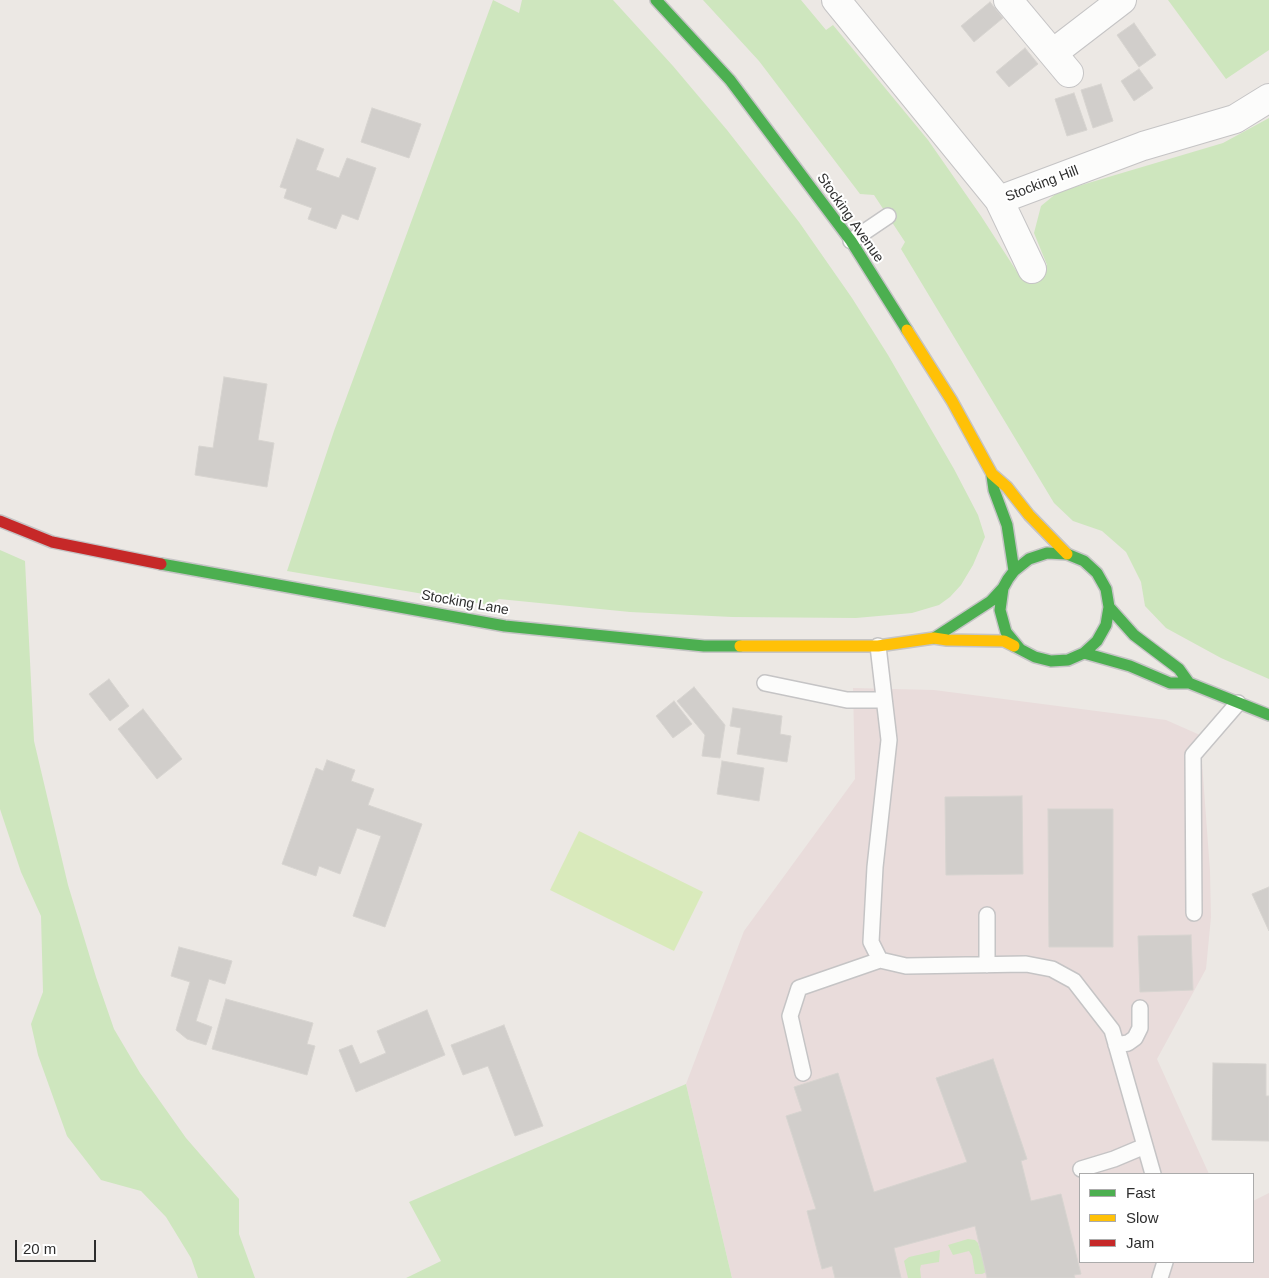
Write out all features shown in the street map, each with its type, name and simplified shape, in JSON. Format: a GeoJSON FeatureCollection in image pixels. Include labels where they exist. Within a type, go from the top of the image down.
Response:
{"type":"FeatureCollection","features":[{"type":"Feature","properties":{"kind":"main road","name":"Stocking Avenue"},"geometry":{"type":"LineString","coordinates":[[656,0],[730,80],[851,241],[952,401],[992,474],[1007,487],[1029,515],[1067,554]]}},
{"type":"Feature","properties":{"kind":"main road","name":"Stocking Avenue"},"geometry":{"type":"LineString","coordinates":[[992,474],[994,490],[1006,525],[1014,571]]}},
{"type":"Feature","properties":{"kind":"main road","name":"Stocking Lane"},"geometry":{"type":"LineString","coordinates":[[0,521],[52,542],[228,577],[505,626],[704,646],[878,646],[934,638],[1004,641],[1035,658],[1051,661],[1068,660],[1084,653],[1130,666],[1170,683],[1189,684],[1269,716]]}},
{"type":"Feature","properties":{"kind":"main road","name":"Stocking Lane"},"geometry":{"type":"LineString","coordinates":[[934,638],[972,615],[991,600],[1003,588],[1014,571],[1029,559],[1047,553],[1067,554],[1084,561],[1097,574],[1106,589],[1109,607],[1134,636],[1179,670],[1189,684]]}},
{"type":"Feature","properties":{"kind":"main road","name":"Stocking Lane"},"geometry":{"type":"LineString","coordinates":[[1003,588],[1000,610],[1006,632],[1020,649]]}},
{"type":"Feature","properties":{"kind":"main road"},"geometry":{"type":"LineString","coordinates":[[1084,653],[1097,641],[1106,625],[1109,607]]}},
{"type":"Feature","properties":{"kind":"street","name":"Stocking Hill"},"geometry":{"type":"LineString","coordinates":[[836,0],[999,200],[1144,146],[1234,120],[1269,98]]}},
{"type":"Feature","properties":{"kind":"street"},"geometry":{"type":"LineString","coordinates":[[1008,0],[1061,63],[1110,4]]}},
{"type":"Feature","properties":{"kind":"street"},"geometry":{"type":"LineString","coordinates":[[999,200],[1032,268]]}},
{"type":"Feature","properties":{"kind":"lane"},"geometry":{"type":"LineString","coordinates":[[851,241],[888,216]]}},
{"type":"Feature","properties":{"kind":"lane"},"geometry":{"type":"LineString","coordinates":[[878,646],[889,740],[876,867],[871,942],[880,960]]}},
{"type":"Feature","properties":{"kind":"lane"},"geometry":{"type":"LineString","coordinates":[[765,683],[847,700],[884,700]]}},
{"type":"Feature","properties":{"kind":"lane"},"geometry":{"type":"LineString","coordinates":[[1194,913],[1193,755],[1238,703]]}},
{"type":"Feature","properties":{"kind":"lane"},"geometry":{"type":"LineString","coordinates":[[987,915],[987,964]]}},
{"type":"Feature","properties":{"kind":"lane"},"geometry":{"type":"LineString","coordinates":[[803,1073],[790,1016],[799,988],[880,960],[906,966],[1026,964],[1052,969],[1074,981],[1112,1030],[1153,1173]]}},
{"type":"Feature","properties":{"kind":"lane"},"geometry":{"type":"LineString","coordinates":[[1116,1045],[1135,1038],[1140,1028],[1140,1008]]}},
{"type":"Feature","properties":{"kind":"lane"},"geometry":{"type":"LineString","coordinates":[[1080,1169],[1114,1159],[1145,1146]]}},
{"type":"Feature","properties":{"kind":"lane"},"geometry":{"type":"LineString","coordinates":[[1160,1278],[1164,1263]]}},
{"type":"Feature","properties":{"kind":"shaded area"},"geometry":{"type":"Polygon","coordinates":[[[853,688],[934,690],[1166,720],[1200,735],[1210,871],[1211,917],[1206,969],[1157,1059],[1209,1173],[1079,1173],[1079,1263],[1254,1263],[1254,1200],[1269,1193],[1269,1278],[732,1278],[686,1084],[744,931],[855,779],[853,688]]]}},
{"type":"Feature","properties":{"kind":"green space"},"geometry":{"type":"Polygon","coordinates":[[[493,0],[519,13],[522,0],[613,0],[673,66],[727,130],[799,222],[852,298],[888,355],[954,469],[978,515],[985,537],[973,565],[961,585],[950,597],[939,605],[912,613],[856,618],[732,617],[630,612],[499,599],[489,605],[287,571],[334,431],[493,0]]]}},
{"type":"Feature","properties":{"kind":"green space"},"geometry":{"type":"Polygon","coordinates":[[[703,0],[801,0],[826,30],[833,25],[928,140],[1021,278],[1047,265],[1034,233],[1041,206],[1058,192],[1223,143],[1269,118],[1269,679],[1221,658],[1166,628],[1145,606],[1141,582],[1126,552],[1102,531],[1073,521],[1054,503],[901,249],[905,242],[874,195],[860,194],[759,61],[703,0]]]}},
{"type":"Feature","properties":{"kind":"green space"},"geometry":{"type":"Polygon","coordinates":[[[1168,0],[1269,0],[1269,50],[1226,79],[1168,0]]]}},
{"type":"Feature","properties":{"kind":"green space"},"geometry":{"type":"Polygon","coordinates":[[[0,550],[25,561],[34,741],[68,885],[114,1029],[140,1073],[186,1138],[239,1199],[239,1234],[255,1278],[198,1278],[191,1258],[166,1217],[141,1191],[101,1180],[67,1136],[38,1055],[31,1024],[43,992],[41,916],[21,872],[0,809],[0,550]]]}},
{"type":"Feature","properties":{"kind":"green space"},"geometry":{"type":"Polygon","coordinates":[[[579,831],[703,892],[674,951],[550,890],[579,831]]]}},
{"type":"Feature","properties":{"kind":"green space"},"geometry":{"type":"Polygon","coordinates":[[[686,1084],[732,1278],[406,1278],[441,1261],[409,1202],[686,1084]]]}},
{"type":"Feature","properties":{"kind":"green space"},"geometry":{"type":"Polygon","coordinates":[[[968,1239],[975,1240],[978,1243],[986,1272],[982,1274],[975,1274],[972,1256],[969,1251],[953,1255],[948,1245],[968,1239]]]}},
{"type":"Feature","properties":{"kind":"green space"},"geometry":{"type":"Polygon","coordinates":[[[940,1250],[939,1262],[921,1265],[921,1278],[908,1278],[904,1261],[909,1257],[940,1250]]]}},
{"type":"Feature","properties":{"kind":"building"},"geometry":{"type":"Polygon","coordinates":[[[990,2],[1003,18],[974,42],[961,26],[990,2]]]}},
{"type":"Feature","properties":{"kind":"building"},"geometry":{"type":"Polygon","coordinates":[[[1134,23],[1156,55],[1139,67],[1117,35],[1134,23]]]}},
{"type":"Feature","properties":{"kind":"building"},"geometry":{"type":"Polygon","coordinates":[[[1025,48],[1038,64],[1009,87],[996,72],[1025,48]]]}},
{"type":"Feature","properties":{"kind":"building"},"geometry":{"type":"Polygon","coordinates":[[[1139,69],[1153,88],[1134,101],[1121,81],[1139,69]]]}},
{"type":"Feature","properties":{"kind":"building"},"geometry":{"type":"Polygon","coordinates":[[[1101,84],[1113,121],[1093,128],[1081,90],[1101,84]]]}},
{"type":"Feature","properties":{"kind":"building"},"geometry":{"type":"Polygon","coordinates":[[[1074,93],[1087,130],[1067,136],[1055,99],[1074,93]]]}},
{"type":"Feature","properties":{"kind":"building"},"geometry":{"type":"Polygon","coordinates":[[[372,108],[421,124],[409,158],[361,142],[372,108]]]}},
{"type":"Feature","properties":{"kind":"building"},"geometry":{"type":"Polygon","coordinates":[[[297,139],[324,149],[316,170],[339,178],[347,158],[376,168],[358,220],[342,214],[336,229],[308,219],[312,208],[284,198],[287,189],[280,187],[297,139]]]}},
{"type":"Feature","properties":{"kind":"building"},"geometry":{"type":"Polygon","coordinates":[[[224,377],[267,384],[258,440],[274,443],[267,487],[195,475],[199,446],[213,448],[224,377]]]}},
{"type":"Feature","properties":{"kind":"building"},"geometry":{"type":"Polygon","coordinates":[[[109,679],[129,706],[110,721],[89,694],[109,679]]]}},
{"type":"Feature","properties":{"kind":"building"},"geometry":{"type":"Polygon","coordinates":[[[694,687],[725,725],[720,758],[702,756],[705,735],[677,701],[694,687]]]}},
{"type":"Feature","properties":{"kind":"building"},"geometry":{"type":"Polygon","coordinates":[[[674,701],[692,724],[673,738],[656,716],[674,701]]]}},
{"type":"Feature","properties":{"kind":"building"},"geometry":{"type":"Polygon","coordinates":[[[733,708],[782,716],[780,734],[791,736],[787,762],[737,754],[741,728],[730,726],[733,708]]]}},
{"type":"Feature","properties":{"kind":"building"},"geometry":{"type":"Polygon","coordinates":[[[143,709],[182,759],[157,779],[118,729],[143,709]]]}},
{"type":"Feature","properties":{"kind":"building"},"geometry":{"type":"Polygon","coordinates":[[[327,760],[355,770],[351,781],[374,789],[368,805],[422,824],[385,927],[353,916],[381,836],[357,828],[340,874],[319,866],[316,876],[282,864],[316,768],[323,771],[327,760]]]}},
{"type":"Feature","properties":{"kind":"building"},"geometry":{"type":"Polygon","coordinates":[[[722,761],[764,768],[759,801],[717,794],[722,761]]]}},
{"type":"Feature","properties":{"kind":"building"},"geometry":{"type":"Polygon","coordinates":[[[1022,796],[1023,874],[946,875],[945,797],[1022,796]]]}},
{"type":"Feature","properties":{"kind":"building"},"geometry":{"type":"Polygon","coordinates":[[[1048,809],[1113,809],[1113,947],[1049,947],[1048,809]]]}},
{"type":"Feature","properties":{"kind":"building"},"geometry":{"type":"Polygon","coordinates":[[[1269,887],[1269,931],[1252,894],[1269,887]]]}},
{"type":"Feature","properties":{"kind":"building"},"geometry":{"type":"Polygon","coordinates":[[[1191,935],[1193,990],[1140,992],[1138,936],[1191,935]]]}},
{"type":"Feature","properties":{"kind":"building"},"geometry":{"type":"Polygon","coordinates":[[[179,947],[232,961],[225,984],[209,979],[196,1021],[212,1027],[206,1045],[187,1039],[176,1030],[190,982],[171,976],[179,947]]]}},
{"type":"Feature","properties":{"kind":"building"},"geometry":{"type":"Polygon","coordinates":[[[226,999],[313,1023],[307,1044],[315,1046],[307,1075],[212,1049],[226,999]]]}},
{"type":"Feature","properties":{"kind":"building"},"geometry":{"type":"Polygon","coordinates":[[[427,1010],[445,1055],[356,1092],[339,1050],[352,1045],[360,1064],[386,1053],[377,1031],[427,1010]]]}},
{"type":"Feature","properties":{"kind":"building"},"geometry":{"type":"Polygon","coordinates":[[[504,1025],[543,1126],[515,1136],[488,1066],[463,1075],[451,1045],[504,1025]]]}},
{"type":"Feature","properties":{"kind":"building"},"geometry":{"type":"Polygon","coordinates":[[[993,1059],[1027,1159],[1021,1161],[1031,1201],[1061,1194],[1081,1274],[1074,1275],[1075,1278],[987,1278],[975,1226],[894,1248],[901,1278],[835,1278],[832,1266],[822,1269],[807,1211],[816,1209],[786,1116],[802,1111],[794,1087],[838,1073],[874,1192],[967,1162],[936,1078],[993,1059]]]}},
{"type":"Feature","properties":{"kind":"building"},"geometry":{"type":"Polygon","coordinates":[[[1213,1063],[1266,1064],[1266,1096],[1269,1096],[1269,1141],[1212,1140],[1213,1063]]]}},
{"type":"Feature","properties":{"kind":"traffic: fast"},"geometry":{"type":"LineString","coordinates":[[656,0],[730,80],[851,241],[907,330]]}},
{"type":"Feature","properties":{"kind":"traffic: fast"},"geometry":{"type":"LineString","coordinates":[[992,476],[994,490],[1007,525],[1014,571]]}},
{"type":"Feature","properties":{"kind":"traffic: fast"},"geometry":{"type":"LineString","coordinates":[[1014,646],[1035,657],[1051,661],[1068,660],[1084,653],[1097,641],[1106,625],[1109,607],[1106,589],[1097,573],[1084,561],[1067,554],[1047,553],[1029,559],[1014,571],[1008,579],[1003,588],[1000,610],[1006,632],[1020,649]]}},
{"type":"Feature","properties":{"kind":"traffic: fast"},"geometry":{"type":"LineString","coordinates":[[161,564],[505,626],[704,646],[740,646]]}},
{"type":"Feature","properties":{"kind":"traffic: fast"},"geometry":{"type":"LineString","coordinates":[[934,638],[991,601],[1003,588]]}},
{"type":"Feature","properties":{"kind":"traffic: fast"},"geometry":{"type":"LineString","coordinates":[[1109,607],[1134,635],[1179,669],[1189,683]]}},
{"type":"Feature","properties":{"kind":"traffic: fast"},"geometry":{"type":"LineString","coordinates":[[1084,653],[1130,666],[1170,683],[1189,683],[1269,715]]}},
{"type":"Feature","properties":{"kind":"traffic: slow"},"geometry":{"type":"LineString","coordinates":[[907,330],[952,401],[992,474],[1007,487],[1029,515],[1067,554]]}},
{"type":"Feature","properties":{"kind":"traffic: slow"},"geometry":{"type":"LineString","coordinates":[[740,646],[878,646],[934,638],[1004,641],[1014,646]]}},
{"type":"Feature","properties":{"kind":"traffic: jam"},"geometry":{"type":"LineString","coordinates":[[0,521],[52,542],[161,564]]}}]}
